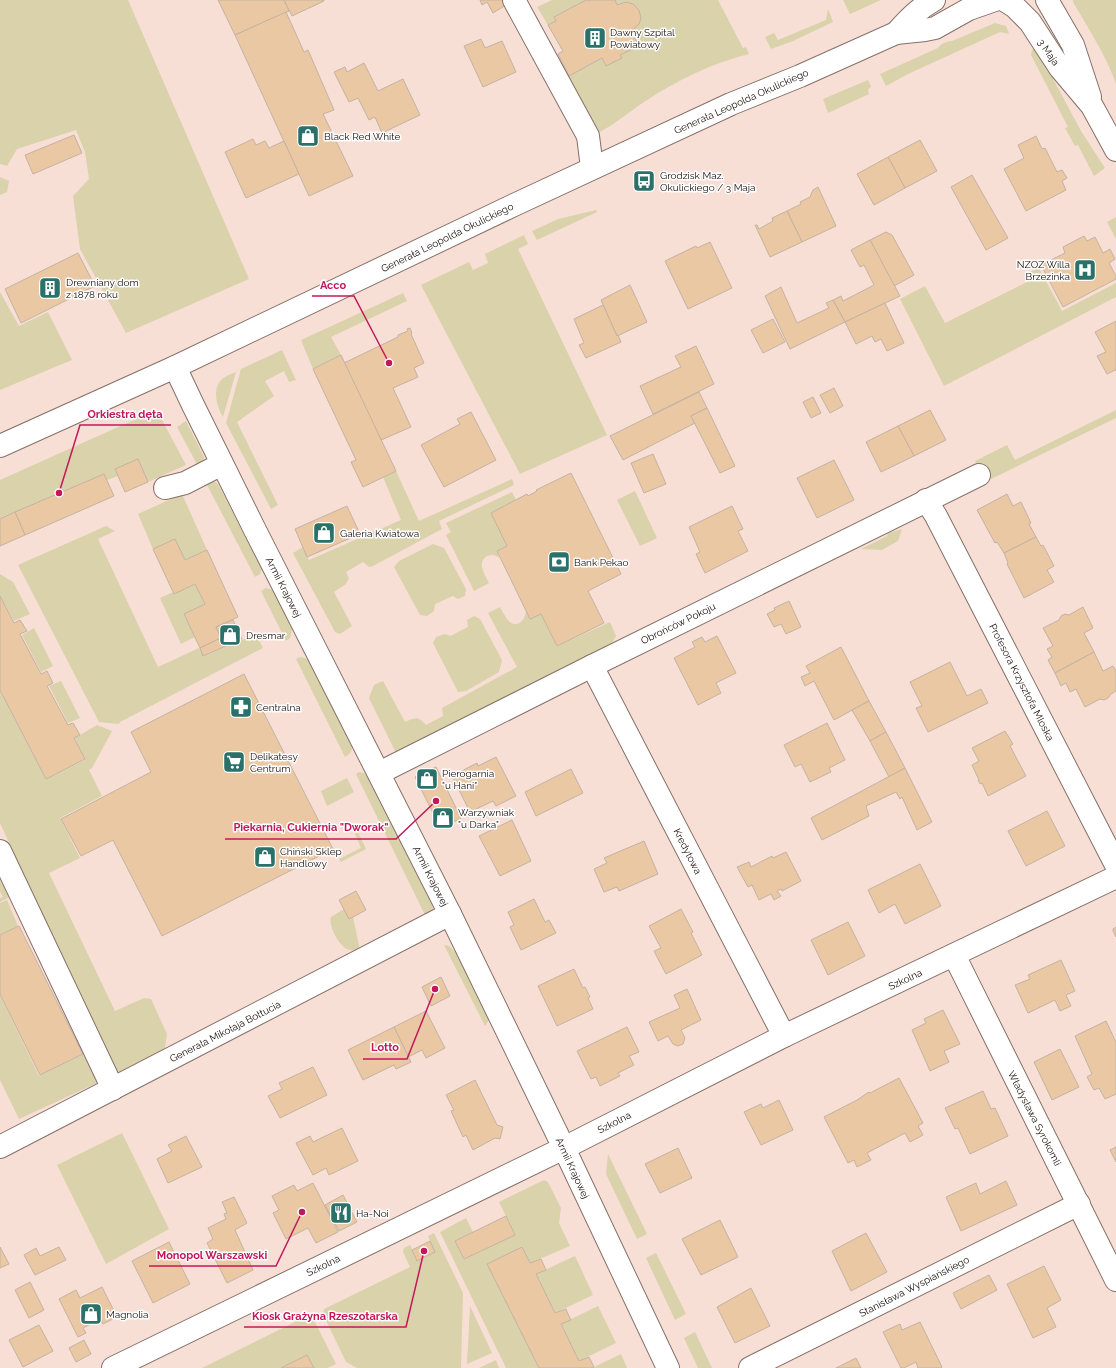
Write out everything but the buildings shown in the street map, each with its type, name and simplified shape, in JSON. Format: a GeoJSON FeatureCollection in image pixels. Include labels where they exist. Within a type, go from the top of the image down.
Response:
{"type":"FeatureCollection","features":[{"type":"Feature","properties":{"kind":"street"},"geometry":{"type":"LineString","coordinates":[[514,0],[588,136],[592,168]]}},
{"type":"Feature","properties":{"kind":"street","name":"Generała Leopolda Okulickiego"},"geometry":{"type":"LineString","coordinates":[[896,33],[920,9],[934,0]]}},
{"type":"Feature","properties":{"kind":"street","name":"Generała Leopolda Okulickiego"},"geometry":{"type":"LineString","coordinates":[[0,446],[175,367],[592,168],[731,104],[800,76],[896,33],[935,28],[969,9],[995,0]]}},
{"type":"Feature","properties":{"kind":"street"},"geometry":{"type":"LineString","coordinates":[[1004,0],[1016,0]]}},
{"type":"Feature","properties":{"kind":"street","name":"3 Maja"},"geometry":{"type":"LineString","coordinates":[[1004,0],[1015,7],[1030,22],[1060,68],[1092,106]]}},
{"type":"Feature","properties":{"kind":"street","name":"3 Maja"},"geometry":{"type":"LineString","coordinates":[[1047,0],[1073,45],[1092,106],[1116,150]]}},
{"type":"Feature","properties":{"kind":"street","name":"Armii Krajowej"},"geometry":{"type":"LineString","coordinates":[[175,367],[222,464],[450,914],[564,1148],[668,1368]]}},
{"type":"Feature","properties":{"kind":"street"},"geometry":{"type":"LineString","coordinates":[[165,488],[185,483],[222,464]]}},
{"type":"Feature","properties":{"kind":"street","name":"Obrońców Pokoju"},"geometry":{"type":"LineString","coordinates":[[379,773],[979,475]]}},
{"type":"Feature","properties":{"kind":"street","name":"Profesora Krzysztofa Mloska"},"geometry":{"type":"LineString","coordinates":[[926,500],[936,516],[1116,865]]}},
{"type":"Feature","properties":{"kind":"street","name":"Kredytowa"},"geometry":{"type":"LineString","coordinates":[[592,666],[784,1036]]}},
{"type":"Feature","properties":{"kind":"street"},"geometry":{"type":"LineString","coordinates":[[0,851],[113,1089]]}},
{"type":"Feature","properties":{"kind":"street","name":"Szkolna"},"geometry":{"type":"LineString","coordinates":[[113,1368],[564,1148],[784,1036],[1116,877]]}},
{"type":"Feature","properties":{"kind":"street","name":"Generała Mikołaja Bołtucia"},"geometry":{"type":"LineString","coordinates":[[0,1147],[450,914]]}},
{"type":"Feature","properties":{"kind":"street","name":"Władysława Syrokomli"},"geometry":{"type":"LineString","coordinates":[[954,955],[1116,1280]]}},
{"type":"Feature","properties":{"kind":"street","name":"Stanisława Wyspiańskiego"},"geometry":{"type":"LineString","coordinates":[[750,1368],[1078,1204]]}},
{"type":"Feature","properties":{"kind":"shaded area"},"geometry":{"type":"Polygon","coordinates":[[[0,0],[128,0],[249,279],[126,333],[80,249],[73,196],[89,179],[85,152],[76,130],[17,149],[7,166],[0,164],[0,0]]]}},
{"type":"Feature","properties":{"kind":"shaded area"},"geometry":{"type":"Polygon","coordinates":[[[552,0],[586,0],[554,17],[556,21],[548,25],[537,7],[552,0]]]}},
{"type":"Feature","properties":{"kind":"shaded area"},"geometry":{"type":"Polygon","coordinates":[[[615,0],[718,0],[743,48],[746,47],[749,54],[722,62],[681,80],[656,94],[598,133],[564,79],[602,58],[606,66],[621,58],[620,55],[639,46],[631,31],[639,24],[633,4],[626,2],[617,5],[615,0]]]}},
{"type":"Feature","properties":{"kind":"shaded area"},"geometry":{"type":"Polygon","coordinates":[[[843,0],[881,0],[850,14],[843,0]]]}},
{"type":"Feature","properties":{"kind":"shaded area"},"geometry":{"type":"Polygon","coordinates":[[[1073,0],[1116,0],[1116,84],[1102,52],[1073,0]]]}},
{"type":"Feature","properties":{"kind":"shaded area"},"geometry":{"type":"Polygon","coordinates":[[[828,9],[833,22],[793,41],[771,49],[765,37],[774,33],[778,40],[826,20],[828,9]]]}},
{"type":"Feature","properties":{"kind":"shaded area"},"geometry":{"type":"Polygon","coordinates":[[[995,23],[1006,26],[1009,34],[1000,32],[908,74],[886,86],[880,74],[938,48],[949,41],[995,23]]]}},
{"type":"Feature","properties":{"kind":"shaded area"},"geometry":{"type":"Polygon","coordinates":[[[1036,47],[1081,131],[1105,168],[1094,176],[1078,145],[1075,146],[1065,128],[1068,127],[1031,55],[1032,50],[1036,47]]]}},
{"type":"Feature","properties":{"kind":"shaded area"},"geometry":{"type":"Polygon","coordinates":[[[868,80],[871,86],[868,90],[869,94],[828,113],[823,99],[868,80]]]}},
{"type":"Feature","properties":{"kind":"shaded area"},"geometry":{"type":"Polygon","coordinates":[[[0,177],[9,181],[7,192],[0,195],[0,177]]]}},
{"type":"Feature","properties":{"kind":"shaded area"},"geometry":{"type":"Polygon","coordinates":[[[596,210],[597,212],[537,240],[532,231],[558,219],[596,210]]]}},
{"type":"Feature","properties":{"kind":"shaded area"},"geometry":{"type":"Polygon","coordinates":[[[1116,217],[1116,239],[1107,222],[1116,217]]]}},
{"type":"Feature","properties":{"kind":"shaded area"},"geometry":{"type":"Polygon","coordinates":[[[524,235],[528,244],[518,249],[607,435],[520,474],[421,285],[469,262],[473,270],[488,263],[485,254],[524,235]]]}},
{"type":"Feature","properties":{"kind":"shaded area"},"geometry":{"type":"Polygon","coordinates":[[[1039,268],[1062,311],[1116,283],[1116,297],[944,386],[900,299],[925,286],[945,323],[1029,281],[1030,272],[1039,268]]]}},
{"type":"Feature","properties":{"kind":"shaded area"},"geometry":{"type":"Polygon","coordinates":[[[0,292],[19,326],[48,312],[72,360],[0,390],[0,292]]]}},
{"type":"Feature","properties":{"kind":"shaded area"},"geometry":{"type":"Polygon","coordinates":[[[403,293],[407,301],[331,337],[341,355],[313,369],[301,340],[403,293]]]}},
{"type":"Feature","properties":{"kind":"shaded area"},"geometry":{"type":"Polygon","coordinates":[[[282,350],[296,380],[289,382],[284,371],[265,381],[274,396],[237,422],[278,505],[271,509],[226,423],[241,369],[282,350]]]}},
{"type":"Feature","properties":{"kind":"shaded area"},"geometry":{"type":"Polygon","coordinates":[[[236,372],[223,417],[216,398],[218,384],[228,375],[236,372]]]}},
{"type":"Feature","properties":{"kind":"shaded area"},"geometry":{"type":"Polygon","coordinates":[[[1116,410],[1116,418],[985,482],[975,461],[1007,445],[1015,460],[1116,410]]]}},
{"type":"Feature","properties":{"kind":"shaded area"},"geometry":{"type":"Polygon","coordinates":[[[154,413],[159,415],[161,418],[186,465],[148,482],[138,459],[116,469],[118,476],[107,480],[104,474],[0,519],[0,480],[127,423],[154,413]]]}},
{"type":"Feature","properties":{"kind":"shaded area"},"geometry":{"type":"Polygon","coordinates":[[[186,421],[204,457],[203,464],[199,468],[177,427],[186,421]]]}},
{"type":"Feature","properties":{"kind":"shaded area"},"geometry":{"type":"Polygon","coordinates":[[[396,471],[419,521],[512,479],[514,485],[439,521],[442,529],[373,566],[369,567],[363,562],[346,572],[349,578],[346,584],[334,592],[352,626],[340,634],[335,632],[293,553],[303,547],[309,560],[401,520],[383,477],[396,471]]]}},
{"type":"Feature","properties":{"kind":"shaded area"},"geometry":{"type":"Polygon","coordinates":[[[214,481],[218,484],[262,569],[260,574],[255,577],[206,483],[214,481]]]}},
{"type":"Feature","properties":{"kind":"shaded area"},"geometry":{"type":"Polygon","coordinates":[[[635,491],[657,538],[640,546],[617,500],[635,491]]]}},
{"type":"Feature","properties":{"kind":"shaded area"},"geometry":{"type":"Polygon","coordinates":[[[512,492],[516,500],[491,513],[507,546],[497,551],[499,558],[490,555],[483,560],[482,569],[489,583],[474,591],[446,535],[451,532],[446,523],[512,492]]]}},
{"type":"Feature","properties":{"kind":"shaded area"},"geometry":{"type":"Polygon","coordinates":[[[182,494],[207,550],[185,560],[175,539],[153,549],[138,514],[182,494]]]}},
{"type":"Feature","properties":{"kind":"shaded area"},"geometry":{"type":"Polygon","coordinates":[[[106,526],[115,531],[98,539],[158,667],[199,648],[204,656],[256,634],[263,648],[120,722],[119,724],[99,722],[18,565],[106,526]]]}},
{"type":"Feature","properties":{"kind":"shaded area"},"geometry":{"type":"Polygon","coordinates":[[[902,529],[898,541],[882,550],[861,549],[887,536],[888,533],[902,529]]]}},
{"type":"Feature","properties":{"kind":"shaded area"},"geometry":{"type":"Polygon","coordinates":[[[433,544],[444,548],[466,589],[465,596],[458,599],[453,596],[435,604],[434,611],[427,616],[420,615],[394,567],[399,561],[433,544]]]}},
{"type":"Feature","properties":{"kind":"shaded area"},"geometry":{"type":"Polygon","coordinates":[[[0,574],[13,582],[30,614],[14,621],[0,596],[0,574]]]}},
{"type":"Feature","properties":{"kind":"shaded area"},"geometry":{"type":"Polygon","coordinates":[[[195,584],[205,604],[184,614],[195,637],[181,644],[160,598],[173,592],[174,594],[195,584]]]}},
{"type":"Feature","properties":{"kind":"shaded area"},"geometry":{"type":"Polygon","coordinates":[[[266,588],[273,590],[292,629],[290,638],[286,641],[261,591],[266,588]]]}},
{"type":"Feature","properties":{"kind":"shaded area"},"geometry":{"type":"Polygon","coordinates":[[[500,607],[507,619],[513,624],[522,621],[526,611],[541,614],[557,646],[610,622],[616,636],[611,645],[396,753],[369,698],[374,685],[383,681],[405,722],[417,718],[426,725],[443,716],[442,708],[517,667],[488,613],[500,607]]]}},
{"type":"Feature","properties":{"kind":"shaded area"},"geometry":{"type":"Polygon","coordinates":[[[474,616],[480,619],[502,660],[499,672],[466,691],[458,692],[433,643],[436,637],[445,634],[450,636],[468,627],[467,620],[474,616]]]}},
{"type":"Feature","properties":{"kind":"shaded area"},"geometry":{"type":"Polygon","coordinates":[[[34,628],[53,666],[41,672],[22,635],[34,628]]]}},
{"type":"Feature","properties":{"kind":"shaded area"},"geometry":{"type":"Polygon","coordinates":[[[300,657],[309,660],[352,746],[352,750],[345,757],[296,659],[300,657]]]}},
{"type":"Feature","properties":{"kind":"shaded area"},"geometry":{"type":"Polygon","coordinates":[[[61,681],[80,718],[68,723],[49,686],[61,681]]]}},
{"type":"Feature","properties":{"kind":"shaded area"},"geometry":{"type":"Polygon","coordinates":[[[0,691],[46,779],[85,760],[75,738],[97,725],[112,731],[92,768],[89,770],[102,796],[60,818],[80,858],[49,873],[115,1011],[144,998],[151,999],[167,1034],[165,1048],[160,1053],[137,1063],[116,1075],[0,823],[0,691]]]}},
{"type":"Feature","properties":{"kind":"shaded area"},"geometry":{"type":"Polygon","coordinates":[[[359,772],[367,775],[432,905],[433,911],[426,917],[356,774],[359,772]]]}},
{"type":"Feature","properties":{"kind":"shaded area"},"geometry":{"type":"Polygon","coordinates":[[[347,778],[354,792],[327,806],[321,791],[347,778]]]}},
{"type":"Feature","properties":{"kind":"shaded area"},"geometry":{"type":"Polygon","coordinates":[[[358,832],[366,849],[341,862],[339,859],[361,848],[355,834],[358,832]]]}},
{"type":"Feature","properties":{"kind":"shaded area"},"geometry":{"type":"Polygon","coordinates":[[[0,865],[14,895],[0,902],[0,898],[3,897],[0,891],[0,865]]]}},
{"type":"Feature","properties":{"kind":"shaded area"},"geometry":{"type":"Polygon","coordinates":[[[7,900],[18,926],[0,935],[0,903],[7,900]]]}},
{"type":"Feature","properties":{"kind":"shaded area"},"geometry":{"type":"Polygon","coordinates":[[[344,909],[349,919],[353,917],[360,950],[350,950],[344,947],[338,940],[331,925],[331,917],[344,909]]]}},
{"type":"Feature","properties":{"kind":"shaded area"},"geometry":{"type":"Polygon","coordinates":[[[444,945],[449,946],[457,954],[489,1020],[485,1026],[444,945]]]}},
{"type":"Feature","properties":{"kind":"shaded area"},"geometry":{"type":"Polygon","coordinates":[[[0,995],[39,1076],[86,1053],[99,1082],[19,1119],[0,1080],[0,995]]]}},
{"type":"Feature","properties":{"kind":"shaded area"},"geometry":{"type":"Polygon","coordinates":[[[122,1133],[169,1229],[106,1264],[57,1165],[122,1133]]]}},
{"type":"Feature","properties":{"kind":"shaded area"},"geometry":{"type":"Polygon","coordinates":[[[608,1154],[647,1234],[637,1239],[606,1174],[608,1154]]]}},
{"type":"Feature","properties":{"kind":"shaded area"},"geometry":{"type":"Polygon","coordinates":[[[544,1180],[548,1182],[561,1208],[559,1223],[570,1246],[530,1263],[522,1247],[539,1368],[506,1368],[440,1232],[466,1218],[473,1232],[455,1241],[464,1259],[515,1235],[499,1202],[544,1180]]]}},
{"type":"Feature","properties":{"kind":"shaded area"},"geometry":{"type":"Polygon","coordinates":[[[434,1233],[463,1293],[461,1368],[357,1368],[346,1362],[323,1314],[324,1309],[410,1267],[403,1252],[404,1248],[410,1245],[418,1261],[435,1252],[428,1236],[434,1233]]]}},
{"type":"Feature","properties":{"kind":"shaded area"},"geometry":{"type":"Polygon","coordinates":[[[656,1253],[686,1314],[675,1320],[646,1258],[656,1253]]]}},
{"type":"Feature","properties":{"kind":"shaded area"},"geometry":{"type":"Polygon","coordinates":[[[575,1256],[593,1295],[555,1313],[536,1274],[575,1256]]]}},
{"type":"Feature","properties":{"kind":"shaded area"},"geometry":{"type":"Polygon","coordinates":[[[470,1306],[492,1353],[467,1364],[470,1306]]]}},
{"type":"Feature","properties":{"kind":"shaded area"},"geometry":{"type":"Polygon","coordinates":[[[598,1306],[616,1343],[579,1361],[561,1324],[598,1306]]]}},
{"type":"Feature","properties":{"kind":"shaded area"},"geometry":{"type":"Polygon","coordinates":[[[307,1316],[313,1318],[336,1364],[327,1368],[314,1368],[306,1356],[281,1368],[202,1368],[307,1316]]]}},
{"type":"Feature","properties":{"kind":"shaded area"},"geometry":{"type":"Polygon","coordinates":[[[695,1332],[712,1368],[698,1368],[684,1338],[695,1332]]]}},
{"type":"Feature","properties":{"kind":"shaded area"},"geometry":{"type":"Polygon","coordinates":[[[621,1354],[627,1368],[591,1368],[594,1367],[621,1354]]]}},
{"type":"Feature","properties":{"kind":"shaded area"},"geometry":{"type":"Polygon","coordinates":[[[496,1360],[499,1368],[479,1368],[496,1360]]]}},
{"type":"Feature","properties":{"kind":"place","name":"Dawny Szpital Powiatowy"},"geometry":{"type":"Point","coordinates":[595,38]}},
{"type":"Feature","properties":{"kind":"place","name":"Black Red White"},"geometry":{"type":"Point","coordinates":[308,136]}},
{"type":"Feature","properties":{"kind":"place","name":"Grodzisk Maz. Okulickiego / 3 Maja"},"geometry":{"type":"Point","coordinates":[644,181]}},
{"type":"Feature","properties":{"kind":"place","name":"NZOZ Willa Brzezinka"},"geometry":{"type":"Point","coordinates":[1085,270]}},
{"type":"Feature","properties":{"kind":"place","name":"Drewniany dom z 1878 roku"},"geometry":{"type":"Point","coordinates":[50,288]}},
{"type":"Feature","properties":{"kind":"place","name":"Acco"},"geometry":{"type":"Point","coordinates":[389,363]}},
{"type":"Feature","properties":{"kind":"place","name":"Orkiestra dęta"},"geometry":{"type":"Point","coordinates":[59,493]}},
{"type":"Feature","properties":{"kind":"place","name":"Galeria Kwiatowa"},"geometry":{"type":"Point","coordinates":[324,533]}},
{"type":"Feature","properties":{"kind":"place","name":"Bank Pekao"},"geometry":{"type":"Point","coordinates":[559,562]}},
{"type":"Feature","properties":{"kind":"place","name":"Dresmar"},"geometry":{"type":"Point","coordinates":[230,635]}},
{"type":"Feature","properties":{"kind":"place","name":"Centralna"},"geometry":{"type":"Point","coordinates":[241,707]}},
{"type":"Feature","properties":{"kind":"place","name":"Delikatesy Centrum"},"geometry":{"type":"Point","coordinates":[234,762]}},
{"type":"Feature","properties":{"kind":"place","name":"Pierogarnia \"u Hani\""},"geometry":{"type":"Point","coordinates":[427,779]}},
{"type":"Feature","properties":{"kind":"place","name":"Piekarnia, Cukiernia \"Dworak\""},"geometry":{"type":"Point","coordinates":[436,801]}},
{"type":"Feature","properties":{"kind":"place","name":"Warzywniak \"u Darka\""},"geometry":{"type":"Point","coordinates":[443,818]}},
{"type":"Feature","properties":{"kind":"place","name":"Chiński Sklep Handlowy"},"geometry":{"type":"Point","coordinates":[265,857]}},
{"type":"Feature","properties":{"kind":"place","name":"Lotto"},"geometry":{"type":"Point","coordinates":[435,989]}},
{"type":"Feature","properties":{"kind":"place","name":"Monopol Warszawski"},"geometry":{"type":"Point","coordinates":[302,1212]}},
{"type":"Feature","properties":{"kind":"place","name":"Ha-Noi"},"geometry":{"type":"Point","coordinates":[341,1213]}},
{"type":"Feature","properties":{"kind":"place","name":"Kiosk Grażyna Rzeszotarska"},"geometry":{"type":"Point","coordinates":[424,1251]}},
{"type":"Feature","properties":{"kind":"place","name":"Magnolia"},"geometry":{"type":"Point","coordinates":[91,1314]}}]}
